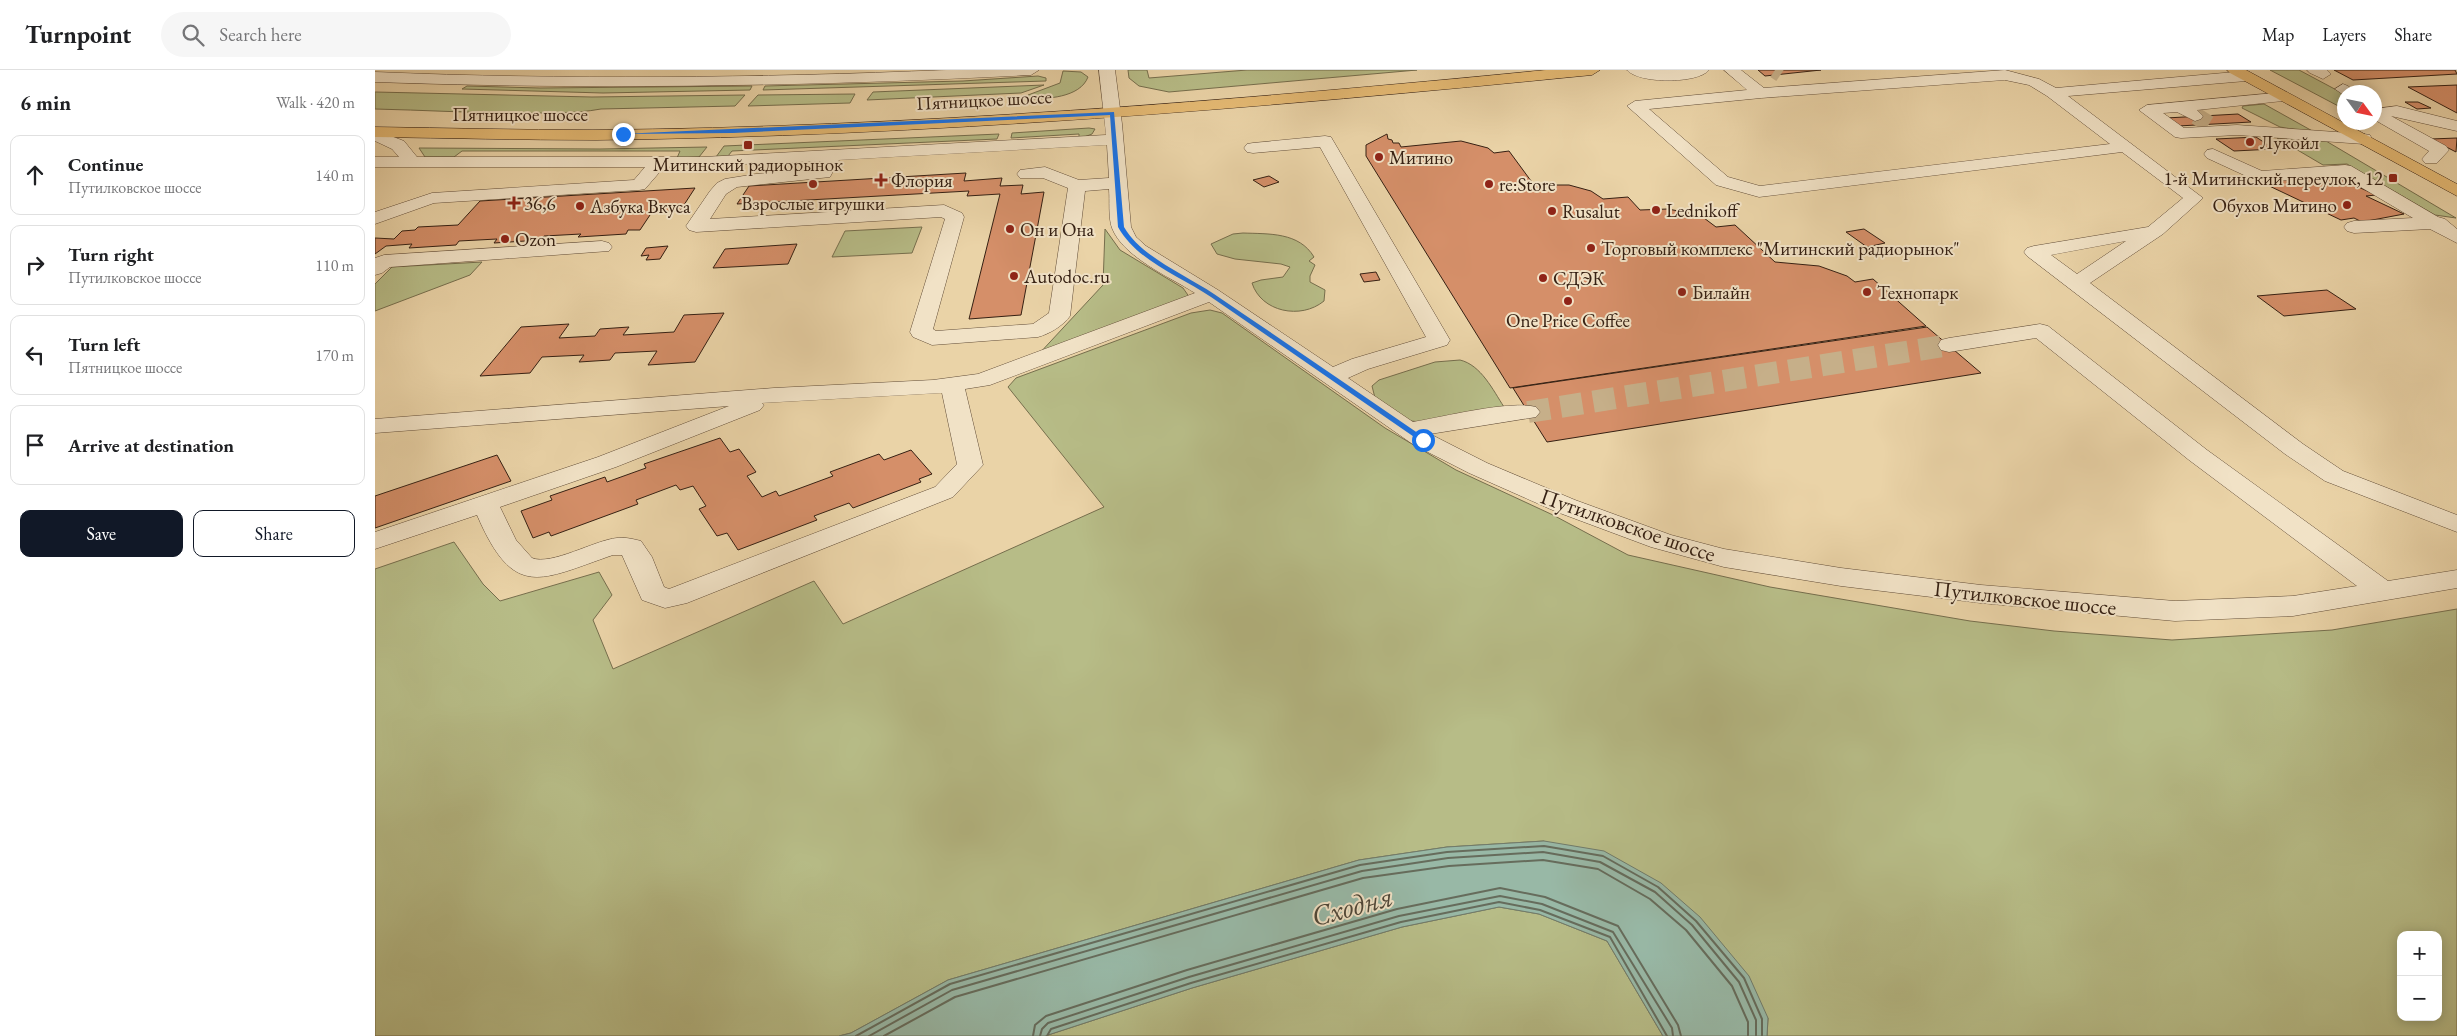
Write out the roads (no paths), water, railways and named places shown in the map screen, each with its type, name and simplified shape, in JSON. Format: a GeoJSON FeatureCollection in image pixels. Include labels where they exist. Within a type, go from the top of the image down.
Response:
{"type":"FeatureCollection","features":[{"type":"Feature","properties":{"kind":"main road","name":"Пятницкое шоссе"},"geometry":{"type":"LineString","coordinates":[[375,118],[654,120],[1112,107],[1240,92],[1479,70]]}},
{"type":"Feature","properties":{"kind":"main road","name":"Пятницкое шоссе"},"geometry":{"type":"LineString","coordinates":[[375,134],[623,134],[748,131],[1371,92],[1592,70]]}},
{"type":"Feature","properties":{"kind":"main road"},"geometry":{"type":"LineString","coordinates":[[2241,73],[2457,191]]}},
{"type":"Feature","properties":{"kind":"street"},"geometry":{"type":"LineString","coordinates":[[494,82],[514,70]]}},
{"type":"Feature","properties":{"kind":"street"},"geometry":{"type":"LineString","coordinates":[[633,70],[656,83]]}},
{"type":"Feature","properties":{"kind":"street"},"geometry":{"type":"LineString","coordinates":[[375,77],[494,82],[656,83],[874,78],[1031,70]]}},
{"type":"Feature","properties":{"kind":"street","name":"Путилковское шоссе"},"geometry":{"type":"LineString","coordinates":[[1107,70],[1112,107],[1121,227],[1128,240],[1139,250],[1211,294],[1408,430],[1454,456],[1521,487],[1661,541],[1723,558],[1841,577],[1981,594],[2175,611],[2293,606],[2457,579]]}},
{"type":"Feature","properties":{"kind":"street"},"geometry":{"type":"LineString","coordinates":[[1635,70],[1648,75],[1662,76],[1701,70]]}},
{"type":"Feature","properties":{"kind":"street"},"geometry":{"type":"LineString","coordinates":[[1732,70],[1761,93]]}},
{"type":"Feature","properties":{"kind":"street"},"geometry":{"type":"LineString","coordinates":[[1806,77],[1894,70]]}},
{"type":"Feature","properties":{"kind":"street"},"geometry":{"type":"LineString","coordinates":[[2053,93],[2241,73]]}},
{"type":"Feature","properties":{"kind":"street"},"geometry":{"type":"LineString","coordinates":[[2077,283],[2156,230],[2194,198],[2053,93],[2034,82],[2005,75],[1761,93],[1635,106],[1722,181],[1759,192],[2125,147]]}},
{"type":"Feature","properties":{"kind":"street"},"geometry":{"type":"LineString","coordinates":[[2286,97],[2147,110],[2181,132],[2208,124],[2364,139]]}},
{"type":"Feature","properties":{"kind":"street"},"geometry":{"type":"LineString","coordinates":[[2180,107],[2208,124]]}},
{"type":"Feature","properties":{"kind":"street"},"geometry":{"type":"LineString","coordinates":[[2382,112],[2397,111],[2457,126]]}},
{"type":"Feature","properties":{"kind":"street"},"geometry":{"type":"LineString","coordinates":[[2382,117],[2439,150],[2431,159]]}},
{"type":"Feature","properties":{"kind":"street"},"geometry":{"type":"LineString","coordinates":[[375,134],[398,145],[413,163]]}},
{"type":"Feature","properties":{"kind":"street"},"geometry":{"type":"LineString","coordinates":[[375,162],[658,163],[832,156],[1114,140]]}},
{"type":"Feature","properties":{"kind":"street"},"geometry":{"type":"LineString","coordinates":[[1253,148],[1325,141],[1439,340],[1359,364],[1329,377]]}},
{"type":"Feature","properties":{"kind":"street"},"geometry":{"type":"LineString","coordinates":[[2213,154],[2259,177],[2345,170],[2457,237]]}},
{"type":"Feature","properties":{"kind":"street"},"geometry":{"type":"LineString","coordinates":[[832,156],[824,173],[807,177],[745,180],[723,187],[696,226],[944,211],[955,217],[921,332],[932,338],[1038,330],[1059,316],[1077,186]]}},
{"type":"Feature","properties":{"kind":"street"},"geometry":{"type":"LineString","coordinates":[[2402,160],[2457,158]]}},
{"type":"Feature","properties":{"kind":"street"},"geometry":{"type":"LineString","coordinates":[[375,218],[432,198],[639,185],[658,163]]}},
{"type":"Feature","properties":{"kind":"street"},"geometry":{"type":"LineString","coordinates":[[1026,174],[1045,172],[1077,186],[1118,183]]}},
{"type":"Feature","properties":{"kind":"street"},"geometry":{"type":"LineString","coordinates":[[2354,227],[2457,222]]}},
{"type":"Feature","properties":{"kind":"street"},"geometry":{"type":"LineString","coordinates":[[2156,230],[2034,252],[2294,450],[2334,476],[2457,524]]}},
{"type":"Feature","properties":{"kind":"street"},"geometry":{"type":"LineString","coordinates":[[375,269],[384,261],[602,247]]}},
{"type":"Feature","properties":{"kind":"street"},"geometry":{"type":"LineString","coordinates":[[375,426],[774,395],[952,385],[982,380],[1211,294]]}},
{"type":"Feature","properties":{"kind":"street"},"geometry":{"type":"LineString","coordinates":[[1949,345],[2041,331],[2198,455],[2381,590]]}},
{"type":"Feature","properties":{"kind":"street"},"geometry":{"type":"LineString","coordinates":[[485,503],[498,532],[519,563],[531,569],[556,565],[617,545],[631,547],[638,557],[652,593],[665,599],[677,596],[944,492],[970,465],[952,385]]}},
{"type":"Feature","properties":{"kind":"street"},"geometry":{"type":"LineString","coordinates":[[375,541],[607,462],[712,422],[774,395]]}},
{"type":"Feature","properties":{"kind":"street"},"geometry":{"type":"LineString","coordinates":[[1408,430],[1511,413],[1528,412]]}},
{"type":"Feature","properties":{"kind":"water","name":"Сходня"},"geometry":{"type":"Polygon","coordinates":[[[1544,841],[1604,851],[1661,883],[1700,917],[1749,976],[1768,1018],[1767,1036],[1663,1036],[1607,941],[1539,914],[1499,907],[1402,927],[1192,988],[1045,1036],[839,1036],[851,1033],[948,980],[1359,860],[1447,847],[1544,841]]]}},
{"type":"Feature","properties":{"kind":"tunnel"},"geometry":{"type":"LineString","coordinates":[[1775,70],[1781,74]]}},
{"type":"Feature","properties":{"kind":"tunnel"},"geometry":{"type":"LineString","coordinates":[[2196,116],[2209,124]]}},
{"type":"Feature","properties":{"kind":"tunnel"},"geometry":{"type":"LineString","coordinates":[[1528,412],[1949,345]]}},
{"type":"Feature","properties":{"kind":"place","name":"Лукойл"},"geometry":{"type":"Point","coordinates":[2250,142]}},
{"type":"Feature","properties":{"kind":"place","name":"Митинский радиорынок"},"geometry":{"type":"Point","coordinates":[748,145]}},
{"type":"Feature","properties":{"kind":"place","name":"Митино"},"geometry":{"type":"Point","coordinates":[1379,157]}},
{"type":"Feature","properties":{"kind":"place","name":"1-й Митинский переулок, 12"},"geometry":{"type":"Point","coordinates":[2393,178]}},
{"type":"Feature","properties":{"kind":"place","name":"Флория"},"geometry":{"type":"Point","coordinates":[881,180]}},
{"type":"Feature","properties":{"kind":"place","name":"Взрослые игрушки"},"geometry":{"type":"Point","coordinates":[813,184]}},
{"type":"Feature","properties":{"kind":"place","name":"re:Store"},"geometry":{"type":"Point","coordinates":[1489,184]}},
{"type":"Feature","properties":{"kind":"place","name":"36,6"},"geometry":{"type":"Point","coordinates":[514,203]}},
{"type":"Feature","properties":{"kind":"place","name":"Обухов Митино"},"geometry":{"type":"Point","coordinates":[2347,205]}},
{"type":"Feature","properties":{"kind":"place","name":"Азбука Вкуса"},"geometry":{"type":"Point","coordinates":[580,206]}},
{"type":"Feature","properties":{"kind":"place","name":"Lednikoff"},"geometry":{"type":"Point","coordinates":[1656,210]}},
{"type":"Feature","properties":{"kind":"place","name":"Rusalut"},"geometry":{"type":"Point","coordinates":[1552,211]}},
{"type":"Feature","properties":{"kind":"place","name":"Он и Она"},"geometry":{"type":"Point","coordinates":[1010,229]}},
{"type":"Feature","properties":{"kind":"place","name":"Ozon"},"geometry":{"type":"Point","coordinates":[505,239]}},
{"type":"Feature","properties":{"kind":"place","name":"Торговый комплекс \"Митинский радиорынок\""},"geometry":{"type":"Point","coordinates":[1591,248]}},
{"type":"Feature","properties":{"kind":"place","name":"Autodoc.ru"},"geometry":{"type":"Point","coordinates":[1014,276]}},
{"type":"Feature","properties":{"kind":"place","name":"СДЭК"},"geometry":{"type":"Point","coordinates":[1543,278]}},
{"type":"Feature","properties":{"kind":"place","name":"Билайн"},"geometry":{"type":"Point","coordinates":[1682,292]}},
{"type":"Feature","properties":{"kind":"place","name":"Технопарк"},"geometry":{"type":"Point","coordinates":[1867,292]}},
{"type":"Feature","properties":{"kind":"place","name":"One Price Coffee"},"geometry":{"type":"Point","coordinates":[1568,301]}}]}
